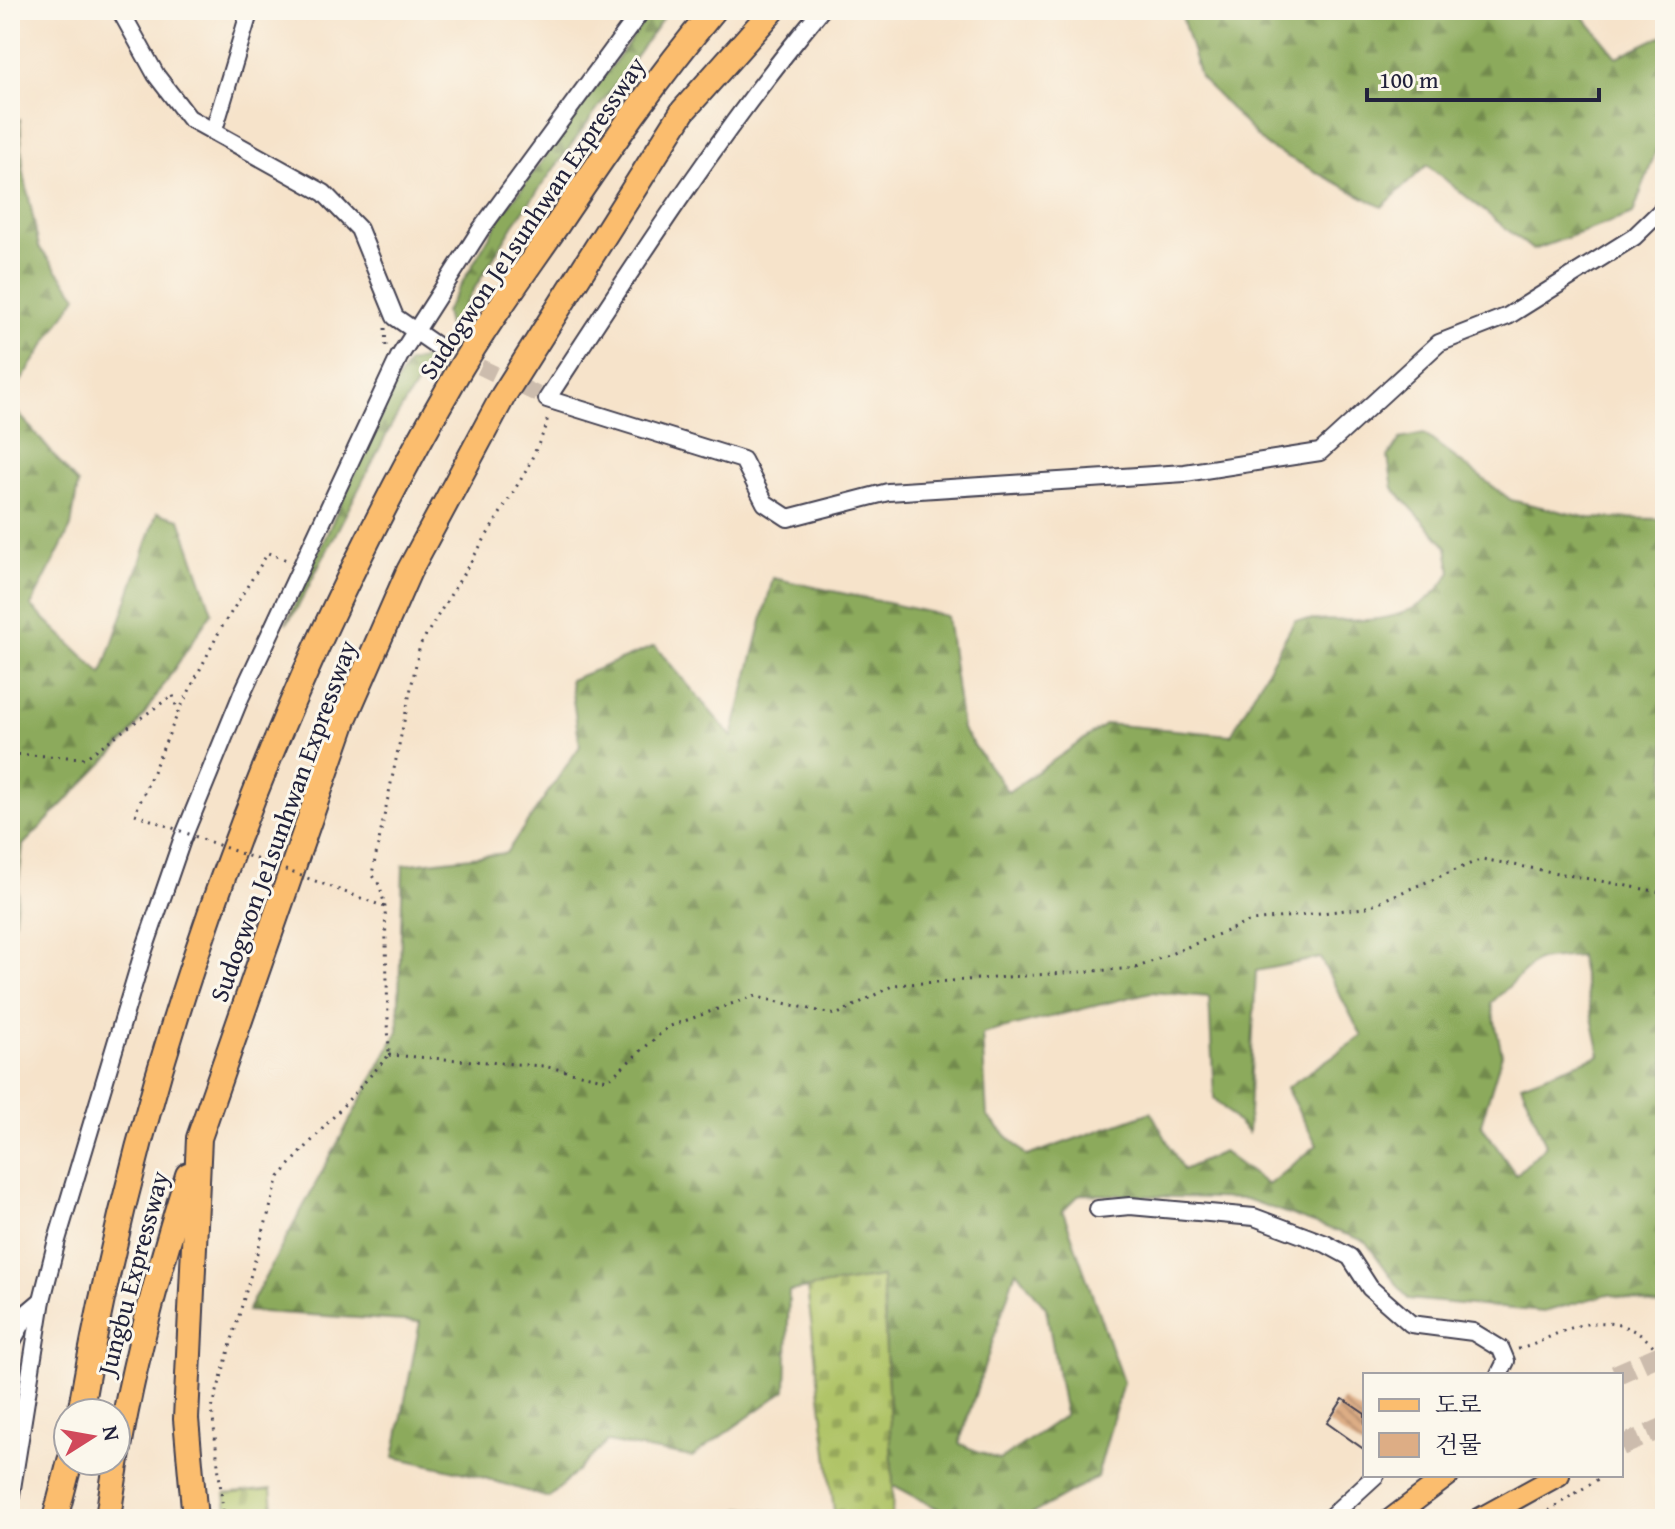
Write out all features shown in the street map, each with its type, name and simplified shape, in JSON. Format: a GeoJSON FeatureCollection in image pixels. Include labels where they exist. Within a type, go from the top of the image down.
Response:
{"type":"FeatureCollection","features":[{"type":"Feature","properties":{"kind":"highway","name":"Sudogwon Je1sunhwan Expressway"},"geometry":{"type":"LineString","coordinates":[[83,1397],[126,1185],[179,1011],[262,773],[353,567],[474,348],[651,85],[714,10]]}},
{"type":"Feature","properties":{"kind":"highway","name":"Sudogwon Je1sunhwan Expressway"},"geometry":{"type":"LineString","coordinates":[[195,1519],[186,1419],[199,1138],[345,717],[409,571],[503,396],[683,111],[773,10]]}},
{"type":"Feature","properties":{"kind":"highway","name":"Jungbu Expressway"},"geometry":{"type":"LineString","coordinates":[[108,1519],[139,1347],[199,1138]]}},
{"type":"Feature","properties":{"kind":"highway"},"geometry":{"type":"LineString","coordinates":[[55,1519],[67,1477]]}},
{"type":"Feature","properties":{"kind":"highway"},"geometry":{"type":"LineString","coordinates":[[68,1519],[71,1477]]}},
{"type":"Feature","properties":{"kind":"main road"},"geometry":{"type":"LineString","coordinates":[[1391,1519],[1446,1477]]}},
{"type":"Feature","properties":{"kind":"main road"},"geometry":{"type":"LineString","coordinates":[[1479,1519],[1555,1477]]}},
{"type":"Feature","properties":{"kind":"street"},"geometry":{"type":"LineString","coordinates":[[120,10],[144,56],[189,118],[324,193],[359,229],[395,317],[415,334],[437,346]]}},
{"type":"Feature","properties":{"kind":"street"},"geometry":{"type":"LineString","coordinates":[[214,130],[250,10]]}},
{"type":"Feature","properties":{"kind":"street"},"geometry":{"type":"LineString","coordinates":[[10,1501],[42,1300],[121,1022],[182,840],[291,587],[377,402],[415,334],[481,229],[642,10]]}},
{"type":"Feature","properties":{"kind":"street"},"geometry":{"type":"LineString","coordinates":[[821,10],[760,84],[699,167],[547,399],[743,460],[765,503],[788,518],[888,492],[1185,473],[1320,452],[1439,343],[1508,316],[1634,237],[1665,207]]}},
{"type":"Feature","properties":{"kind":"street"},"geometry":{"type":"LineString","coordinates":[[1098,1209],[1130,1206],[1254,1217],[1326,1244],[1350,1257],[1370,1288],[1411,1324],[1473,1332],[1501,1349],[1506,1361],[1500,1373]]}},
{"type":"Feature","properties":{"kind":"street"},"geometry":{"type":"LineString","coordinates":[[10,1345],[29,1311],[42,1300]]}},
{"type":"Feature","properties":{"kind":"street"},"geometry":{"type":"LineString","coordinates":[[1328,1519],[1374,1477]]}},
{"type":"Feature","properties":{"kind":"path"},"geometry":{"type":"LineString","coordinates":[[224,1519],[212,1409],[279,1177],[389,1055],[385,907],[380,886],[372,874],[420,645],[526,471],[547,425],[547,399]]}},
{"type":"Feature","properties":{"kind":"path"},"geometry":{"type":"LineString","coordinates":[[291,562],[268,553],[226,620],[178,713],[135,814],[385,907]]}},
{"type":"Feature","properties":{"kind":"path"},"geometry":{"type":"LineString","coordinates":[[10,754],[85,758],[173,695],[178,713]]}},
{"type":"Feature","properties":{"kind":"path"},"geometry":{"type":"LineString","coordinates":[[389,1055],[543,1066],[608,1080],[668,1027],[753,996],[836,1015],[894,985],[1136,968],[1251,921],[1364,908],[1482,859],[1665,893]]}},
{"type":"Feature","properties":{"kind":"path"},"geometry":{"type":"LineString","coordinates":[[1501,1349],[1528,1348],[1561,1331],[1602,1320],[1641,1333],[1665,1361]]}},
{"type":"Feature","properties":{"kind":"path"},"geometry":{"type":"LineString","coordinates":[[1535,1519],[1598,1479]]}},
{"type":"Feature","properties":{"kind":"green space"},"geometry":{"type":"Polygon","coordinates":[[[653,10],[669,10],[514,224],[449,330],[445,312],[500,218],[653,10]]]}},
{"type":"Feature","properties":{"kind":"green space"},"geometry":{"type":"Polygon","coordinates":[[[1180,10],[1578,10],[1617,57],[1665,34],[1665,126],[1633,214],[1533,250],[1427,165],[1382,207],[1265,145],[1200,77],[1180,10]]]}},
{"type":"Feature","properties":{"kind":"green space"},"geometry":{"type":"Polygon","coordinates":[[[20,119],[23,168],[39,247],[77,296],[10,398],[10,120],[20,119]]]}},
{"type":"Feature","properties":{"kind":"green space"},"geometry":{"type":"Polygon","coordinates":[[[434,356],[392,424],[297,609],[286,624],[395,384],[408,363],[434,356]]]}},
{"type":"Feature","properties":{"kind":"green space"},"geometry":{"type":"Polygon","coordinates":[[[10,403],[78,484],[71,527],[31,606],[102,674],[157,513],[180,519],[212,612],[129,737],[23,845],[10,959],[10,403]]]}},
{"type":"Feature","properties":{"kind":"green space"},"geometry":{"type":"Polygon","coordinates":[[[1424,434],[1511,500],[1589,518],[1665,519],[1665,1314],[1661,1306],[1608,1294],[1544,1312],[1408,1299],[1365,1241],[1246,1199],[1080,1194],[1063,1211],[1123,1382],[1097,1477],[1023,1519],[957,1519],[893,1485],[882,1277],[789,1291],[786,1390],[692,1457],[607,1442],[549,1498],[478,1476],[394,1457],[420,1322],[247,1311],[398,1031],[403,865],[506,853],[580,746],[570,680],[655,646],[732,737],[773,578],[947,616],[962,729],[1008,792],[1106,724],[1231,735],[1295,620],[1362,620],[1402,613],[1420,605],[1451,572],[1447,547],[1393,488],[1388,457],[1400,439],[1424,434]],[[1579,956],[1537,960],[1491,1003],[1502,1054],[1481,1124],[1516,1175],[1546,1145],[1521,1084],[1600,1055],[1579,956]],[[1320,958],[1256,971],[1248,1133],[1214,1098],[1209,997],[1151,992],[982,1034],[987,1116],[1027,1156],[1151,1112],[1183,1170],[1223,1152],[1268,1185],[1317,1145],[1286,1088],[1362,1036],[1320,958]],[[1016,1270],[959,1444],[1000,1460],[1065,1415],[1046,1308],[1016,1270]]]}},
{"type":"Feature","properties":{"kind":"green space"},"geometry":{"type":"Polygon","coordinates":[[[882,1277],[893,1485],[892,1519],[835,1519],[807,1288],[882,1277]]]}},
{"type":"Feature","properties":{"kind":"green space"},"geometry":{"type":"Polygon","coordinates":[[[271,1489],[274,1519],[228,1519],[225,1494],[271,1489]]]}},
{"type":"Feature","properties":{"kind":"green space"},"geometry":{"type":"Polygon","coordinates":[[[740,1508],[811,1516],[731,1519],[740,1508]]]}},
{"type":"Feature","properties":{"kind":"building"},"geometry":{"type":"Polygon","coordinates":[[[1343,1399],[1363,1413],[1363,1449],[1327,1423],[1343,1399]]]}},
{"type":"Feature","properties":{"kind":"tunnel"},"geometry":{"type":"LineString","coordinates":[[437,346],[547,399]]}},
{"type":"Feature","properties":{"kind":"tunnel"},"geometry":{"type":"LineString","coordinates":[[1620,1373],[1665,1353]]}},
{"type":"Feature","properties":{"kind":"tunnel"},"geometry":{"type":"LineString","coordinates":[[1623,1445],[1665,1427]]}}]}
